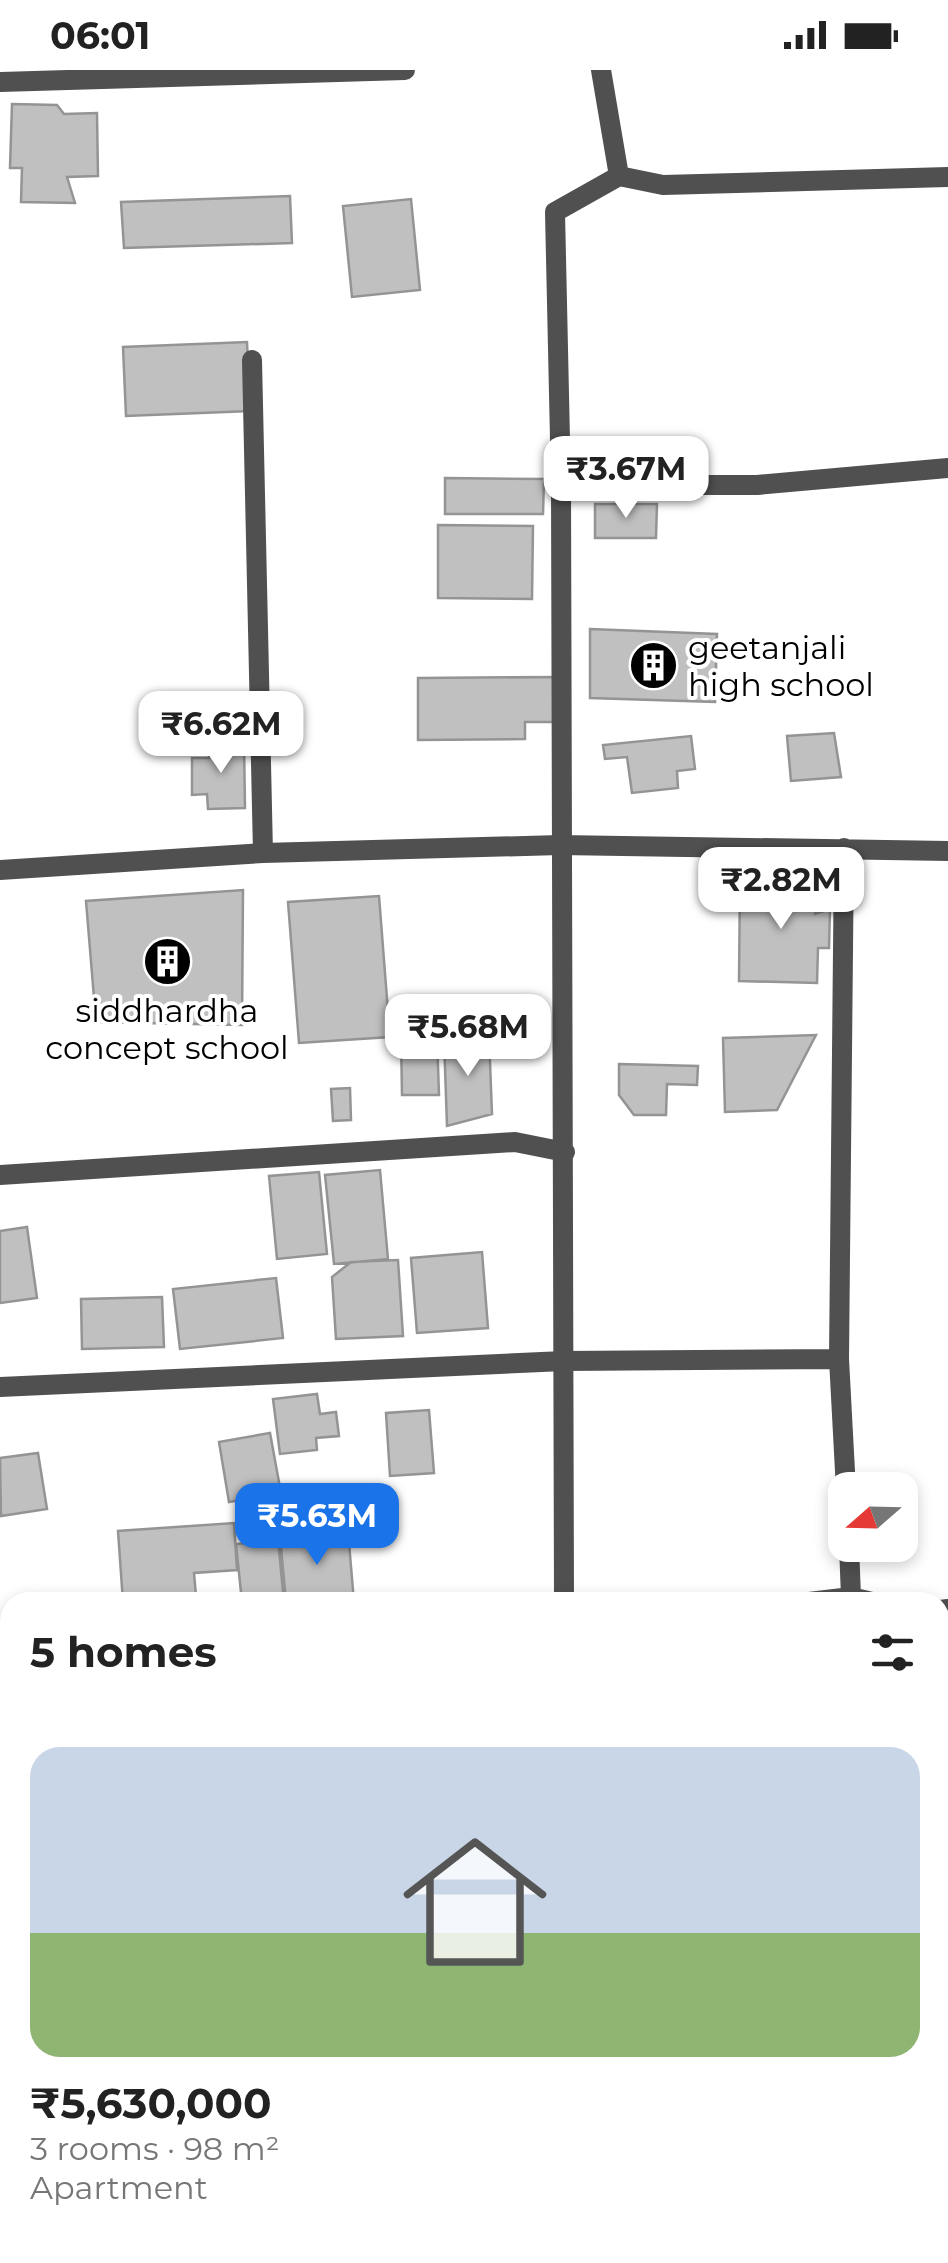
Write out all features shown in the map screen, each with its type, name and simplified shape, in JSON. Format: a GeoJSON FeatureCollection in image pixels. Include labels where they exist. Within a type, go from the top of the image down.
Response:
{"type":"FeatureCollection","features":[{"type":"Feature","properties":{"kind":"street"},"geometry":{"type":"LineString","coordinates":[[0,82],[405,70]]}},
{"type":"Feature","properties":{"kind":"street"},"geometry":{"type":"LineString","coordinates":[[601,70],[619,176]]}},
{"type":"Feature","properties":{"kind":"street"},"geometry":{"type":"LineString","coordinates":[[564,1592],[561,484],[555,212],[619,176],[663,185],[948,177]]}},
{"type":"Feature","properties":{"kind":"street"},"geometry":{"type":"LineString","coordinates":[[252,360],[263,853]]}},
{"type":"Feature","properties":{"kind":"street"},"geometry":{"type":"LineString","coordinates":[[561,484],[757,485],[948,468]]}},
{"type":"Feature","properties":{"kind":"street"},"geometry":{"type":"LineString","coordinates":[[0,870],[263,853],[560,845],[948,851]]}},
{"type":"Feature","properties":{"kind":"street"},"geometry":{"type":"LineString","coordinates":[[844,848],[839,1358],[845,1472]]}},
{"type":"Feature","properties":{"kind":"street"},"geometry":{"type":"LineString","coordinates":[[0,1175],[515,1142],[565,1152]]}},
{"type":"Feature","properties":{"kind":"street"},"geometry":{"type":"LineString","coordinates":[[0,1387],[564,1362],[839,1358]]}},
{"type":"Feature","properties":{"kind":"street"},"geometry":{"type":"LineString","coordinates":[[852,1562],[860,1592]]}},
{"type":"Feature","properties":{"kind":"building"},"geometry":{"type":"Polygon","coordinates":[[[12,104],[57,105],[64,114],[97,113],[98,176],[67,177],[75,203],[21,202],[22,168],[10,168],[12,104]]]}},
{"type":"Feature","properties":{"kind":"building"},"geometry":{"type":"Polygon","coordinates":[[[290,196],[292,243],[124,248],[121,202],[290,196]]]}},
{"type":"Feature","properties":{"kind":"building"},"geometry":{"type":"Polygon","coordinates":[[[411,199],[420,290],[352,297],[343,206],[411,199]]]}},
{"type":"Feature","properties":{"kind":"building"},"geometry":{"type":"Polygon","coordinates":[[[247,342],[250,411],[126,416],[123,347],[247,342]]]}},
{"type":"Feature","properties":{"kind":"building"},"geometry":{"type":"Polygon","coordinates":[[[445,478],[544,479],[543,514],[445,514],[445,478]]]}},
{"type":"Feature","properties":{"kind":"building"},"geometry":{"type":"Polygon","coordinates":[[[595,504],[657,504],[656,538],[595,538],[595,504]]]}},
{"type":"Feature","properties":{"kind":"building"},"geometry":{"type":"Polygon","coordinates":[[[438,525],[533,526],[532,599],[438,598],[438,525]]]}},
{"type":"Feature","properties":{"kind":"building","name":"geetanjali high school"},"geometry":{"type":"Polygon","coordinates":[[[590,629],[717,634],[715,702],[590,698],[590,629]]]}},
{"type":"Feature","properties":{"kind":"building"},"geometry":{"type":"Polygon","coordinates":[[[562,677],[563,722],[525,722],[525,739],[418,740],[418,678],[562,677]]]}},
{"type":"Feature","properties":{"kind":"building"},"geometry":{"type":"Polygon","coordinates":[[[834,733],[841,777],[791,781],[787,736],[834,733]]]}},
{"type":"Feature","properties":{"kind":"building"},"geometry":{"type":"Polygon","coordinates":[[[691,736],[695,769],[677,771],[678,788],[632,793],[627,757],[605,759],[603,745],[691,736]]]}},
{"type":"Feature","properties":{"kind":"building"},"geometry":{"type":"Polygon","coordinates":[[[244,742],[245,808],[208,809],[207,794],[192,795],[192,758],[209,758],[209,743],[244,742]]]}},
{"type":"Feature","properties":{"kind":"building"},"geometry":{"type":"Polygon","coordinates":[[[740,881],[816,883],[815,914],[830,909],[829,948],[818,948],[817,983],[739,981],[740,881]]]}},
{"type":"Feature","properties":{"kind":"building","name":"siddhardha concept school"},"geometry":{"type":"Polygon","coordinates":[[[243,890],[242,1025],[96,1022],[86,901],[243,890]]]}},
{"type":"Feature","properties":{"kind":"building"},"geometry":{"type":"Polygon","coordinates":[[[379,896],[390,1037],[299,1043],[288,902],[379,896]]]}},
{"type":"Feature","properties":{"kind":"building"},"geometry":{"type":"Polygon","coordinates":[[[816,1035],[777,1110],[725,1112],[723,1038],[816,1035]]]}},
{"type":"Feature","properties":{"kind":"building"},"geometry":{"type":"Polygon","coordinates":[[[489,1036],[492,1114],[447,1126],[444,1038],[489,1036]]]}},
{"type":"Feature","properties":{"kind":"building"},"geometry":{"type":"Polygon","coordinates":[[[401,1037],[437,1037],[439,1095],[402,1095],[401,1037]]]}},
{"type":"Feature","properties":{"kind":"building"},"geometry":{"type":"Polygon","coordinates":[[[619,1064],[698,1066],[697,1085],[667,1084],[666,1115],[634,1115],[619,1095],[619,1064]]]}},
{"type":"Feature","properties":{"kind":"building"},"geometry":{"type":"Polygon","coordinates":[[[350,1088],[351,1120],[333,1121],[331,1089],[350,1088]]]}},
{"type":"Feature","properties":{"kind":"building"},"geometry":{"type":"Polygon","coordinates":[[[380,1170],[388,1259],[334,1264],[325,1175],[380,1170]]]}},
{"type":"Feature","properties":{"kind":"building"},"geometry":{"type":"Polygon","coordinates":[[[319,1172],[327,1254],[277,1259],[269,1176],[319,1172]]]}},
{"type":"Feature","properties":{"kind":"building"},"geometry":{"type":"Polygon","coordinates":[[[27,1227],[37,1298],[0,1303],[0,1231],[27,1227]]]}},
{"type":"Feature","properties":{"kind":"building"},"geometry":{"type":"Polygon","coordinates":[[[482,1252],[488,1328],[417,1333],[411,1258],[482,1252]]]}},
{"type":"Feature","properties":{"kind":"building"},"geometry":{"type":"Polygon","coordinates":[[[398,1260],[403,1336],[336,1339],[332,1277],[351,1262],[398,1260]]]}},
{"type":"Feature","properties":{"kind":"building"},"geometry":{"type":"Polygon","coordinates":[[[276,1278],[283,1338],[180,1349],[173,1289],[276,1278]]]}},
{"type":"Feature","properties":{"kind":"building"},"geometry":{"type":"Polygon","coordinates":[[[162,1297],[164,1347],[82,1349],[81,1299],[162,1297]]]}},
{"type":"Feature","properties":{"kind":"building"},"geometry":{"type":"Polygon","coordinates":[[[317,1394],[320,1414],[336,1412],[339,1436],[316,1438],[317,1450],[280,1454],[273,1399],[317,1394]]]}},
{"type":"Feature","properties":{"kind":"building"},"geometry":{"type":"Polygon","coordinates":[[[429,1410],[434,1473],[390,1476],[386,1413],[429,1410]]]}},
{"type":"Feature","properties":{"kind":"building"},"geometry":{"type":"Polygon","coordinates":[[[270,1433],[281,1493],[229,1502],[219,1442],[270,1433]]]}},
{"type":"Feature","properties":{"kind":"building"},"geometry":{"type":"Polygon","coordinates":[[[38,1453],[47,1509],[1,1516],[0,1458],[38,1453]]]}},
{"type":"Feature","properties":{"kind":"building"},"geometry":{"type":"Polygon","coordinates":[[[234,1523],[237,1570],[194,1573],[196,1592],[122,1592],[118,1531],[234,1523]]]}},
{"type":"Feature","properties":{"kind":"building"},"geometry":{"type":"Polygon","coordinates":[[[348,1531],[353,1592],[285,1592],[280,1536],[348,1531]]]}},
{"type":"Feature","properties":{"kind":"building"},"geometry":{"type":"Polygon","coordinates":[[[278,1540],[283,1592],[241,1592],[236,1544],[278,1540]]]}},
{"type":"Feature","properties":{"kind":"place","name":"geetanjali high school"},"geometry":{"type":"Point","coordinates":[653,666]}},
{"type":"Feature","properties":{"kind":"place","name":"siddhardha concept school"},"geometry":{"type":"Point","coordinates":[167,961]}}]}
